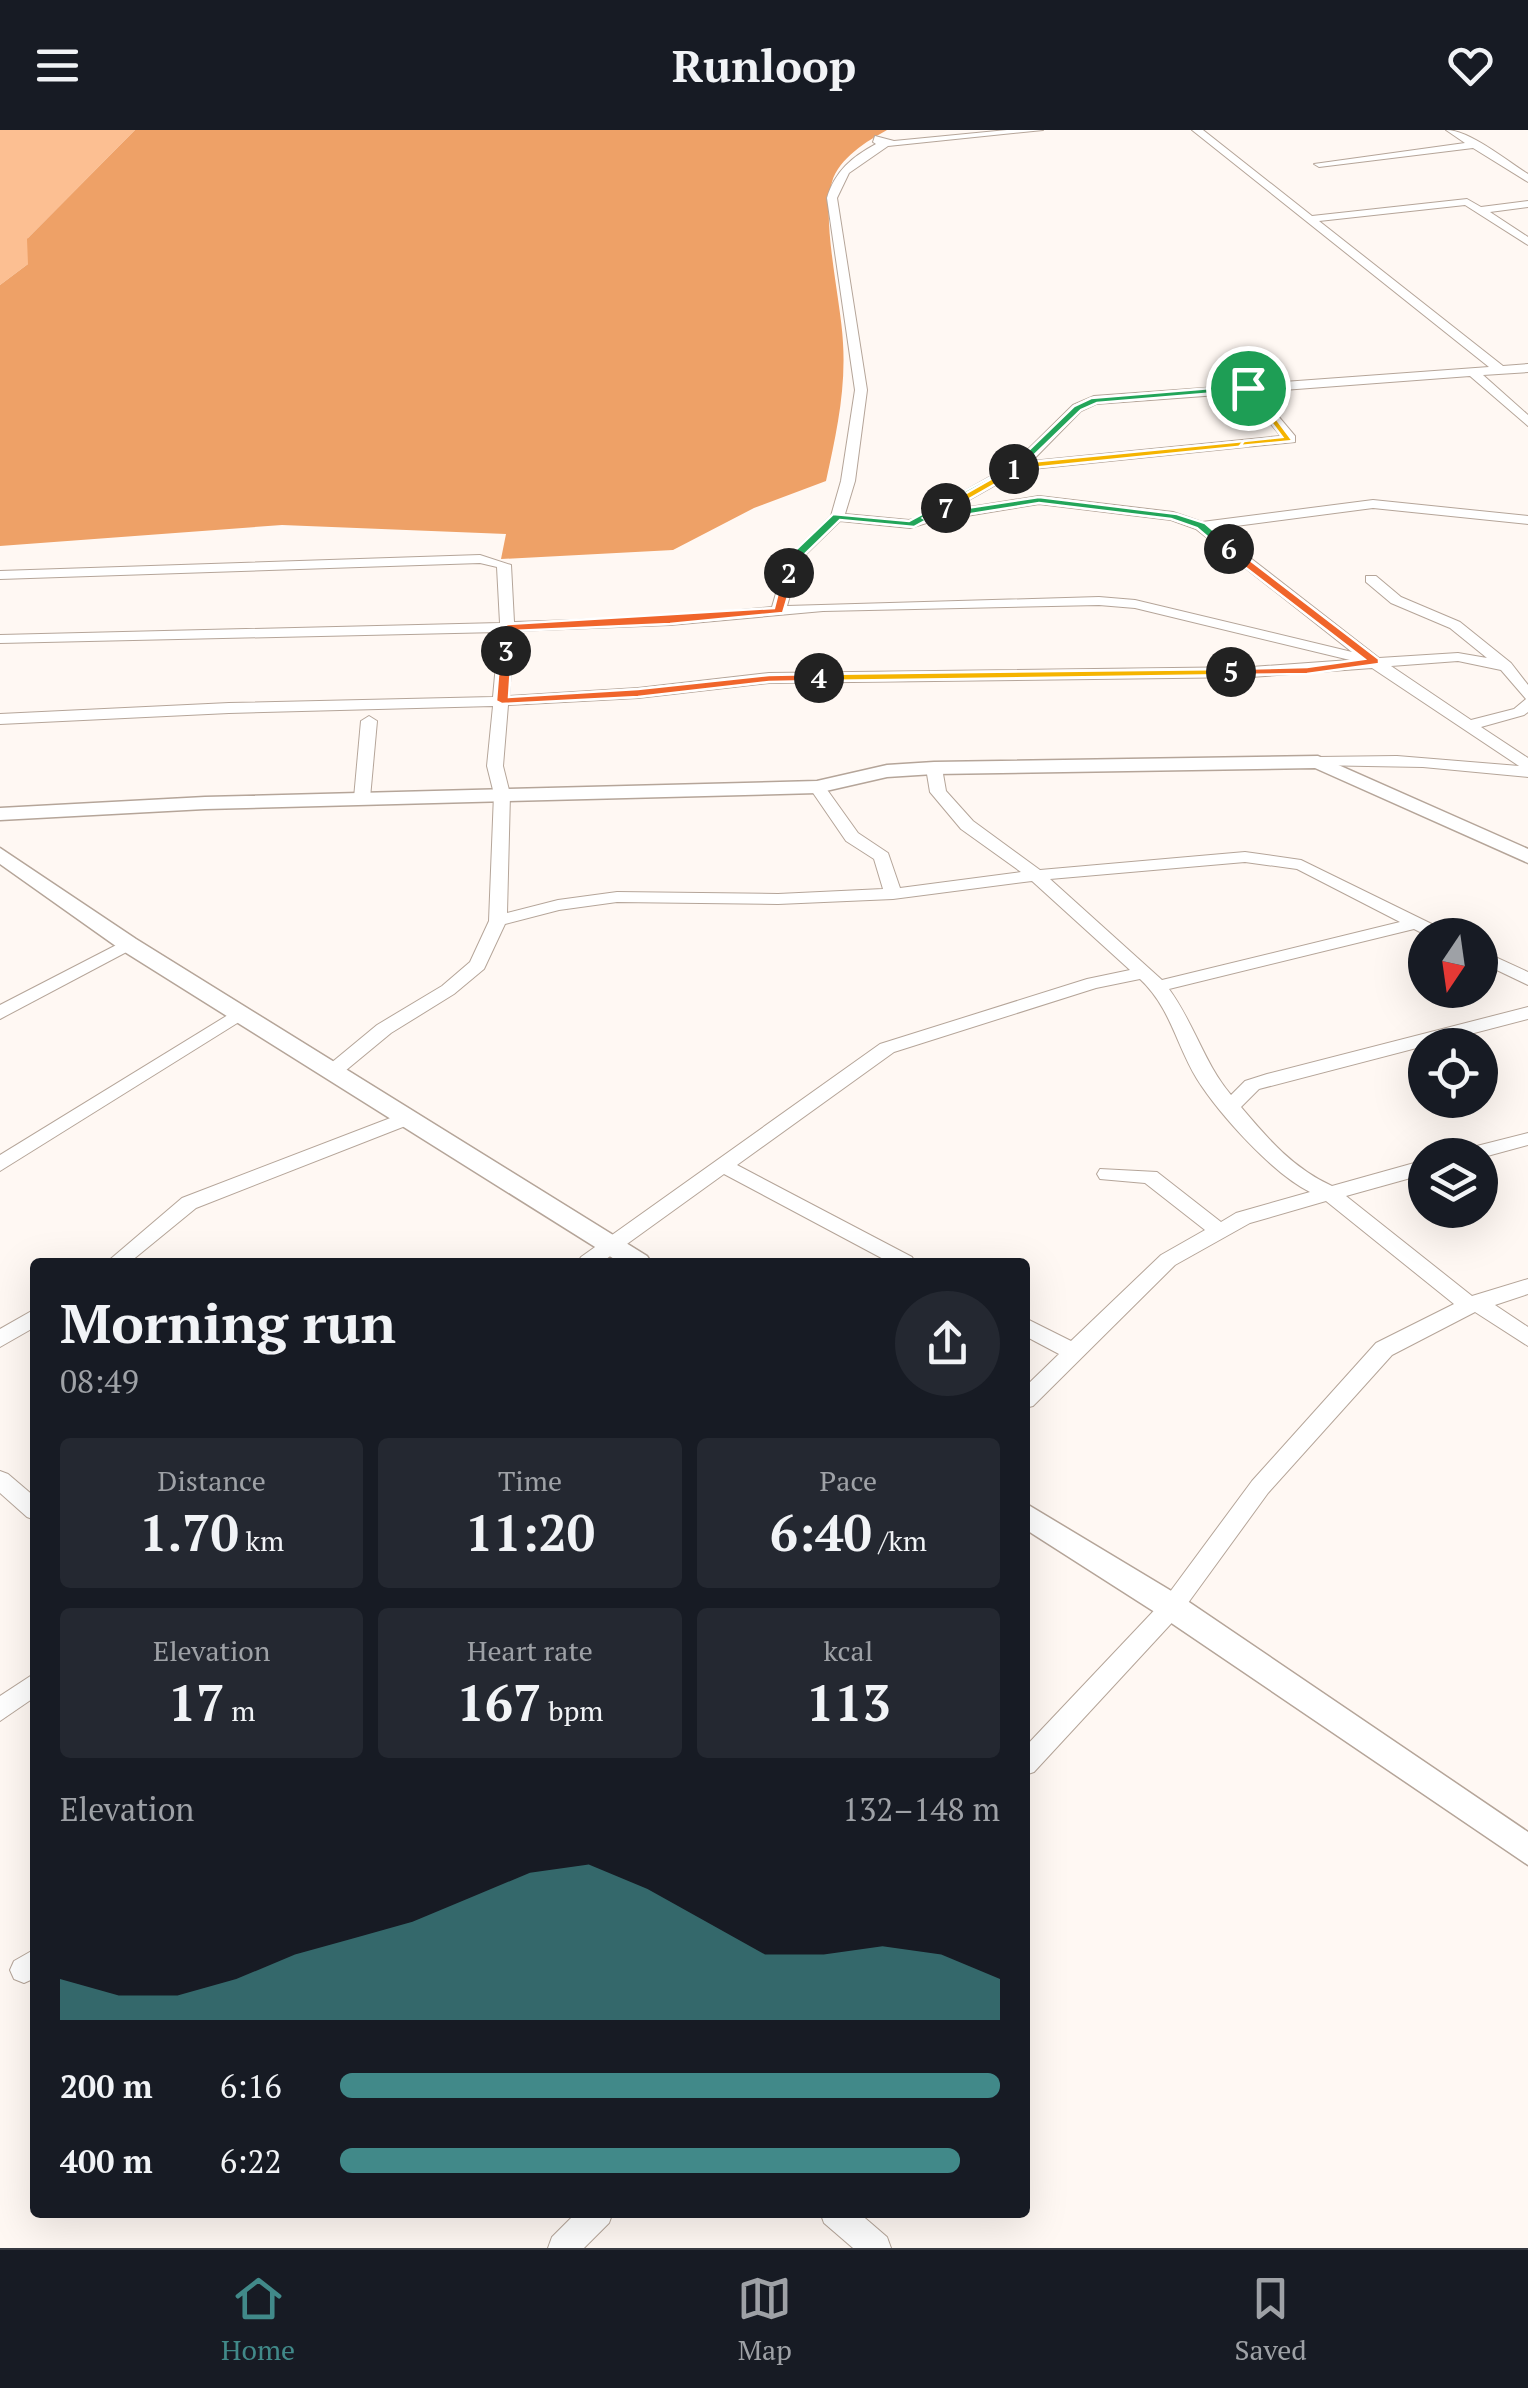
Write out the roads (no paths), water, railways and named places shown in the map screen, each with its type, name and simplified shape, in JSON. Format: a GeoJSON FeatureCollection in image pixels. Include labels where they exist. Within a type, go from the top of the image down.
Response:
{"type":"FeatureCollection","features":[{"type":"Feature","properties":{"kind":"street"},"geometry":{"type":"LineString","coordinates":[[778,611],[793,559],[837,517],[848,481],[861,390],[832,198],[836,181],[852,161],[887,137],[1038,130]]}},
{"type":"Feature","properties":{"kind":"street"},"geometry":{"type":"LineString","coordinates":[[1197,130],[1501,371]]}},
{"type":"Feature","properties":{"kind":"street"},"geometry":{"type":"LineString","coordinates":[[1456,130],[1528,179]]}},
{"type":"Feature","properties":{"kind":"street"},"geometry":{"type":"LineString","coordinates":[[1319,164],[1476,146]]}},
{"type":"Feature","properties":{"kind":"street"},"geometry":{"type":"LineString","coordinates":[[1311,219],[1467,202],[1528,242]]}},
{"type":"Feature","properties":{"kind":"street"},"geometry":{"type":"LineString","coordinates":[[1481,210],[1528,204]]}},
{"type":"Feature","properties":{"kind":"street"},"geometry":{"type":"LineString","coordinates":[[928,518],[1019,466],[1077,408],[1094,400],[1528,368]]}},
{"type":"Feature","properties":{"kind":"street"},"geometry":{"type":"LineString","coordinates":[[1475,374],[1528,422]]}},
{"type":"Feature","properties":{"kind":"street"},"geometry":{"type":"LineString","coordinates":[[1019,466],[1290,439],[1248,388]]}},
{"type":"Feature","properties":{"kind":"street"},"geometry":{"type":"LineString","coordinates":[[837,517],[910,524],[1039,500],[1173,516],[1201,526],[1374,662],[1528,768]]}},
{"type":"Feature","properties":{"kind":"street"},"geometry":{"type":"LineString","coordinates":[[1201,526],[1373,504],[1528,520]]}},
{"type":"Feature","properties":{"kind":"street"},"geometry":{"type":"LineString","coordinates":[[0,575],[480,559],[504,565],[508,627],[495,766],[502,794],[498,921],[478,965],[448,990],[384,1029],[332,1072]]}},
{"type":"Feature","properties":{"kind":"street"},"geometry":{"type":"LineString","coordinates":[[1370,580],[1396,600],[1455,625],[1506,666],[1528,694]]}},
{"type":"Feature","properties":{"kind":"street"},"geometry":{"type":"LineString","coordinates":[[0,639],[508,627],[778,611],[1118,601],[1374,662]]}},
{"type":"Feature","properties":{"kind":"street"},"geometry":{"type":"LineString","coordinates":[[0,719],[502,701],[638,693],[769,678],[1251,672],[1458,656],[1506,666]]}},
{"type":"Feature","properties":{"kind":"street"},"geometry":{"type":"LineString","coordinates":[[1467,726],[1519,712],[1528,703]]}},
{"type":"Feature","properties":{"kind":"street"},"geometry":{"type":"LineString","coordinates":[[362,798],[369,721]]}},
{"type":"Feature","properties":{"kind":"street"},"geometry":{"type":"LineString","coordinates":[[0,814],[362,798],[817,787],[887,771],[934,768],[1374,758],[1528,768]]}},
{"type":"Feature","properties":{"kind":"street"},"geometry":{"type":"LineString","coordinates":[[1318,762],[1528,857]]}},
{"type":"Feature","properties":{"kind":"street"},"geometry":{"type":"LineString","coordinates":[[934,768],[938,792],[967,825],[1036,875],[1152,980],[1176,1011],[1205,1076],[1268,1152],[1473,1303],[1528,1338]]}},
{"type":"Feature","properties":{"kind":"street"},"geometry":{"type":"LineString","coordinates":[[817,787],[852,837],[882,857],[893,894]]}},
{"type":"Feature","properties":{"kind":"street"},"geometry":{"type":"LineString","coordinates":[[0,854],[128,944],[632,1258]]}},
{"type":"Feature","properties":{"kind":"street"},"geometry":{"type":"LineString","coordinates":[[498,921],[558,904],[617,897],[778,899],[893,894],[1036,875],[1245,858],[1278,859],[1302,865],[1408,918]]}},
{"type":"Feature","properties":{"kind":"street"},"geometry":{"type":"LineString","coordinates":[[593,1258],[886,1048],[1093,983],[1152,980],[1408,924]]}},
{"type":"Feature","properties":{"kind":"street"},"geometry":{"type":"LineString","coordinates":[[0,1013],[128,944]]}},
{"type":"Feature","properties":{"kind":"street"},"geometry":{"type":"LineString","coordinates":[[1498,964],[1528,979]]}},
{"type":"Feature","properties":{"kind":"street"},"geometry":{"type":"LineString","coordinates":[[0,1164],[241,1013]]}},
{"type":"Feature","properties":{"kind":"street"},"geometry":{"type":"LineString","coordinates":[[1230,1107],[1252,1085],[1274,1078],[1528,1014]]}},
{"type":"Feature","properties":{"kind":"street"},"geometry":{"type":"LineString","coordinates":[[122,1258],[201,1197],[406,1118]]}},
{"type":"Feature","properties":{"kind":"street"},"geometry":{"type":"LineString","coordinates":[[1498,1147],[1528,1139]]}},
{"type":"Feature","properties":{"kind":"street"},"geometry":{"type":"LineString","coordinates":[[722,1165],[897,1258]]}},
{"type":"Feature","properties":{"kind":"street"},"geometry":{"type":"LineString","coordinates":[[1030,1395],[1168,1260],[1243,1218],[1408,1172]]}},
{"type":"Feature","properties":{"kind":"street"},"geometry":{"type":"LineString","coordinates":[[1108,1174],[1150,1177],[1219,1232]]}},
{"type":"Feature","properties":{"kind":"street"},"geometry":{"type":"LineString","coordinates":[[1030,1759],[1172,1607],[1260,1487],[1384,1350],[1473,1303],[1528,1286]]}},
{"type":"Feature","properties":{"kind":"street"},"geometry":{"type":"LineString","coordinates":[[0,1340],[30,1320]]}},
{"type":"Feature","properties":{"kind":"street"},"geometry":{"type":"LineString","coordinates":[[1030,1329],[1074,1352]]}},
{"type":"Feature","properties":{"kind":"street"},"geometry":{"type":"LineString","coordinates":[[0,1480],[30,1507]]}},
{"type":"Feature","properties":{"kind":"street"},"geometry":{"type":"LineString","coordinates":[[1030,1517],[1172,1607],[1528,1850]]}},
{"type":"Feature","properties":{"kind":"street"},"geometry":{"type":"LineString","coordinates":[[0,1710],[30,1688]]}},
{"type":"Feature","properties":{"kind":"street"},"geometry":{"type":"LineString","coordinates":[[563,2248],[592,2218]]}},
{"type":"Feature","properties":{"kind":"street"},"geometry":{"type":"LineString","coordinates":[[842,2218],[876,2248]]}}]}
